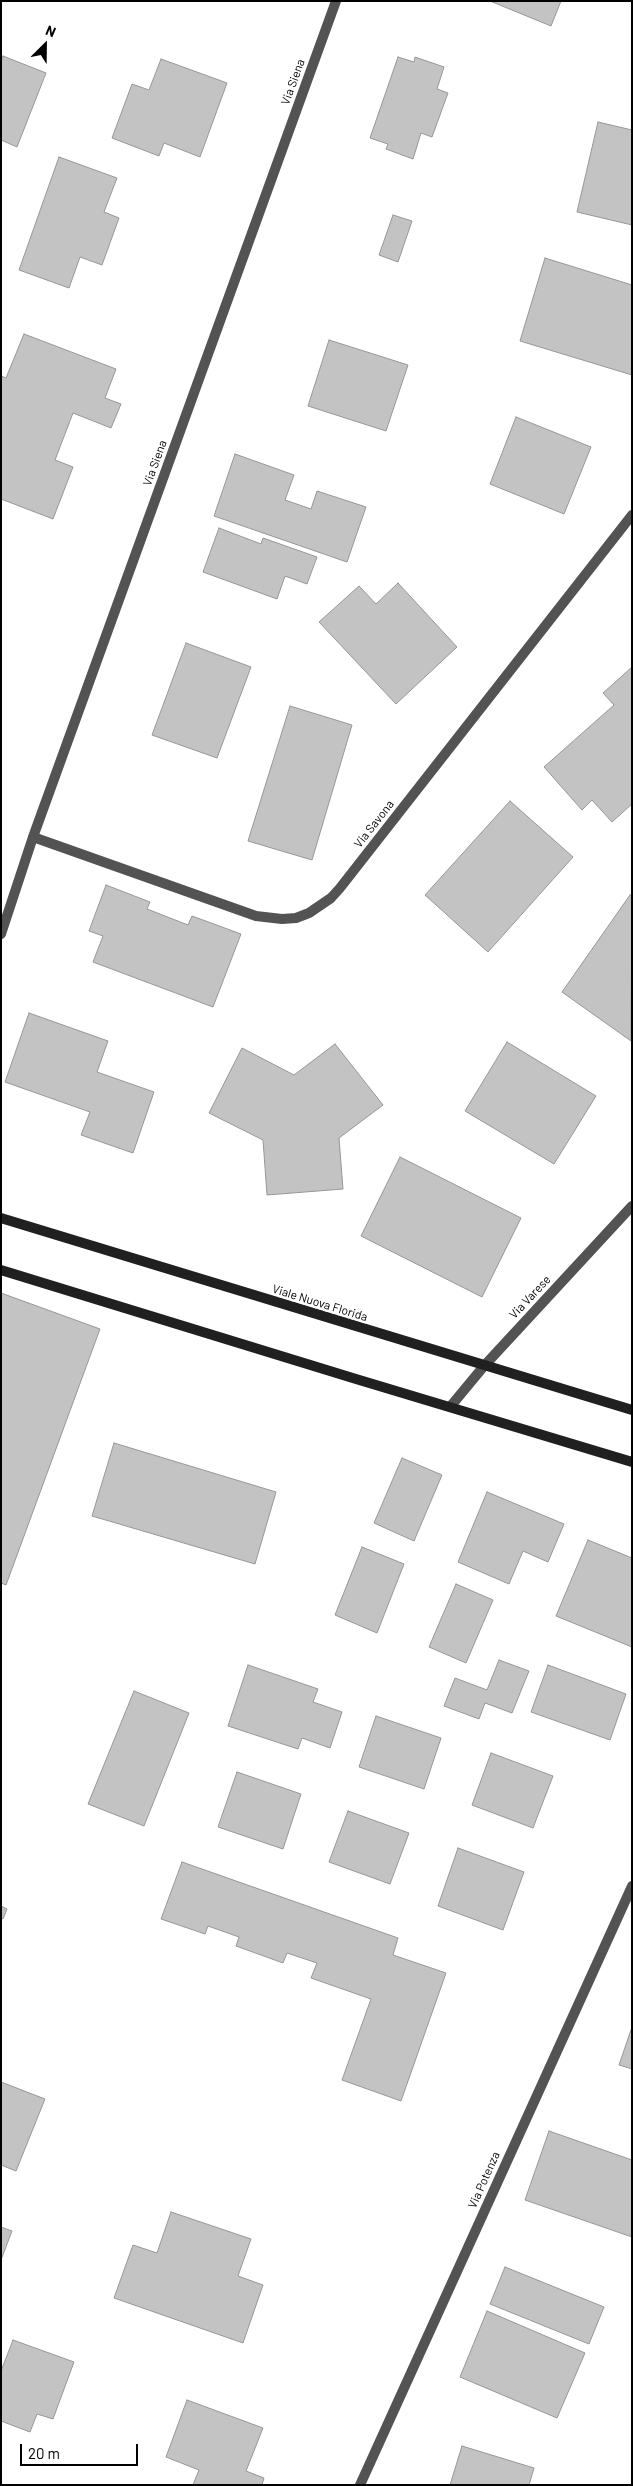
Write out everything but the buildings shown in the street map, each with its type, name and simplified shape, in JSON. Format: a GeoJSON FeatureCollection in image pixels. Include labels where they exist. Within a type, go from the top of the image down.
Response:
{"type":"FeatureCollection","features":[{"type":"Feature","properties":{"kind":"street","name":"Via Siena"},"geometry":{"type":"LineString","coordinates":[[1,934],[33,837],[336,1]]}},
{"type":"Feature","properties":{"kind":"street","name":"Via Savona"},"geometry":{"type":"LineString","coordinates":[[33,837],[256,916],[282,919],[309,913],[331,898],[340,888],[632,515]]}},
{"type":"Feature","properties":{"kind":"street","name":"Via Varese"},"geometry":{"type":"LineString","coordinates":[[450,1407],[484,1366],[632,1206]]}},
{"type":"Feature","properties":{"kind":"street","name":"Viale Nuova Florida"},"geometry":{"type":"LineString","coordinates":[[1,1218],[632,1410]]}},
{"type":"Feature","properties":{"kind":"street"},"geometry":{"type":"LineString","coordinates":[[1,1270],[632,1462]]}},
{"type":"Feature","properties":{"kind":"street","name":"Via Potenza"},"geometry":{"type":"LineString","coordinates":[[360,2485],[632,1886]]}}]}
